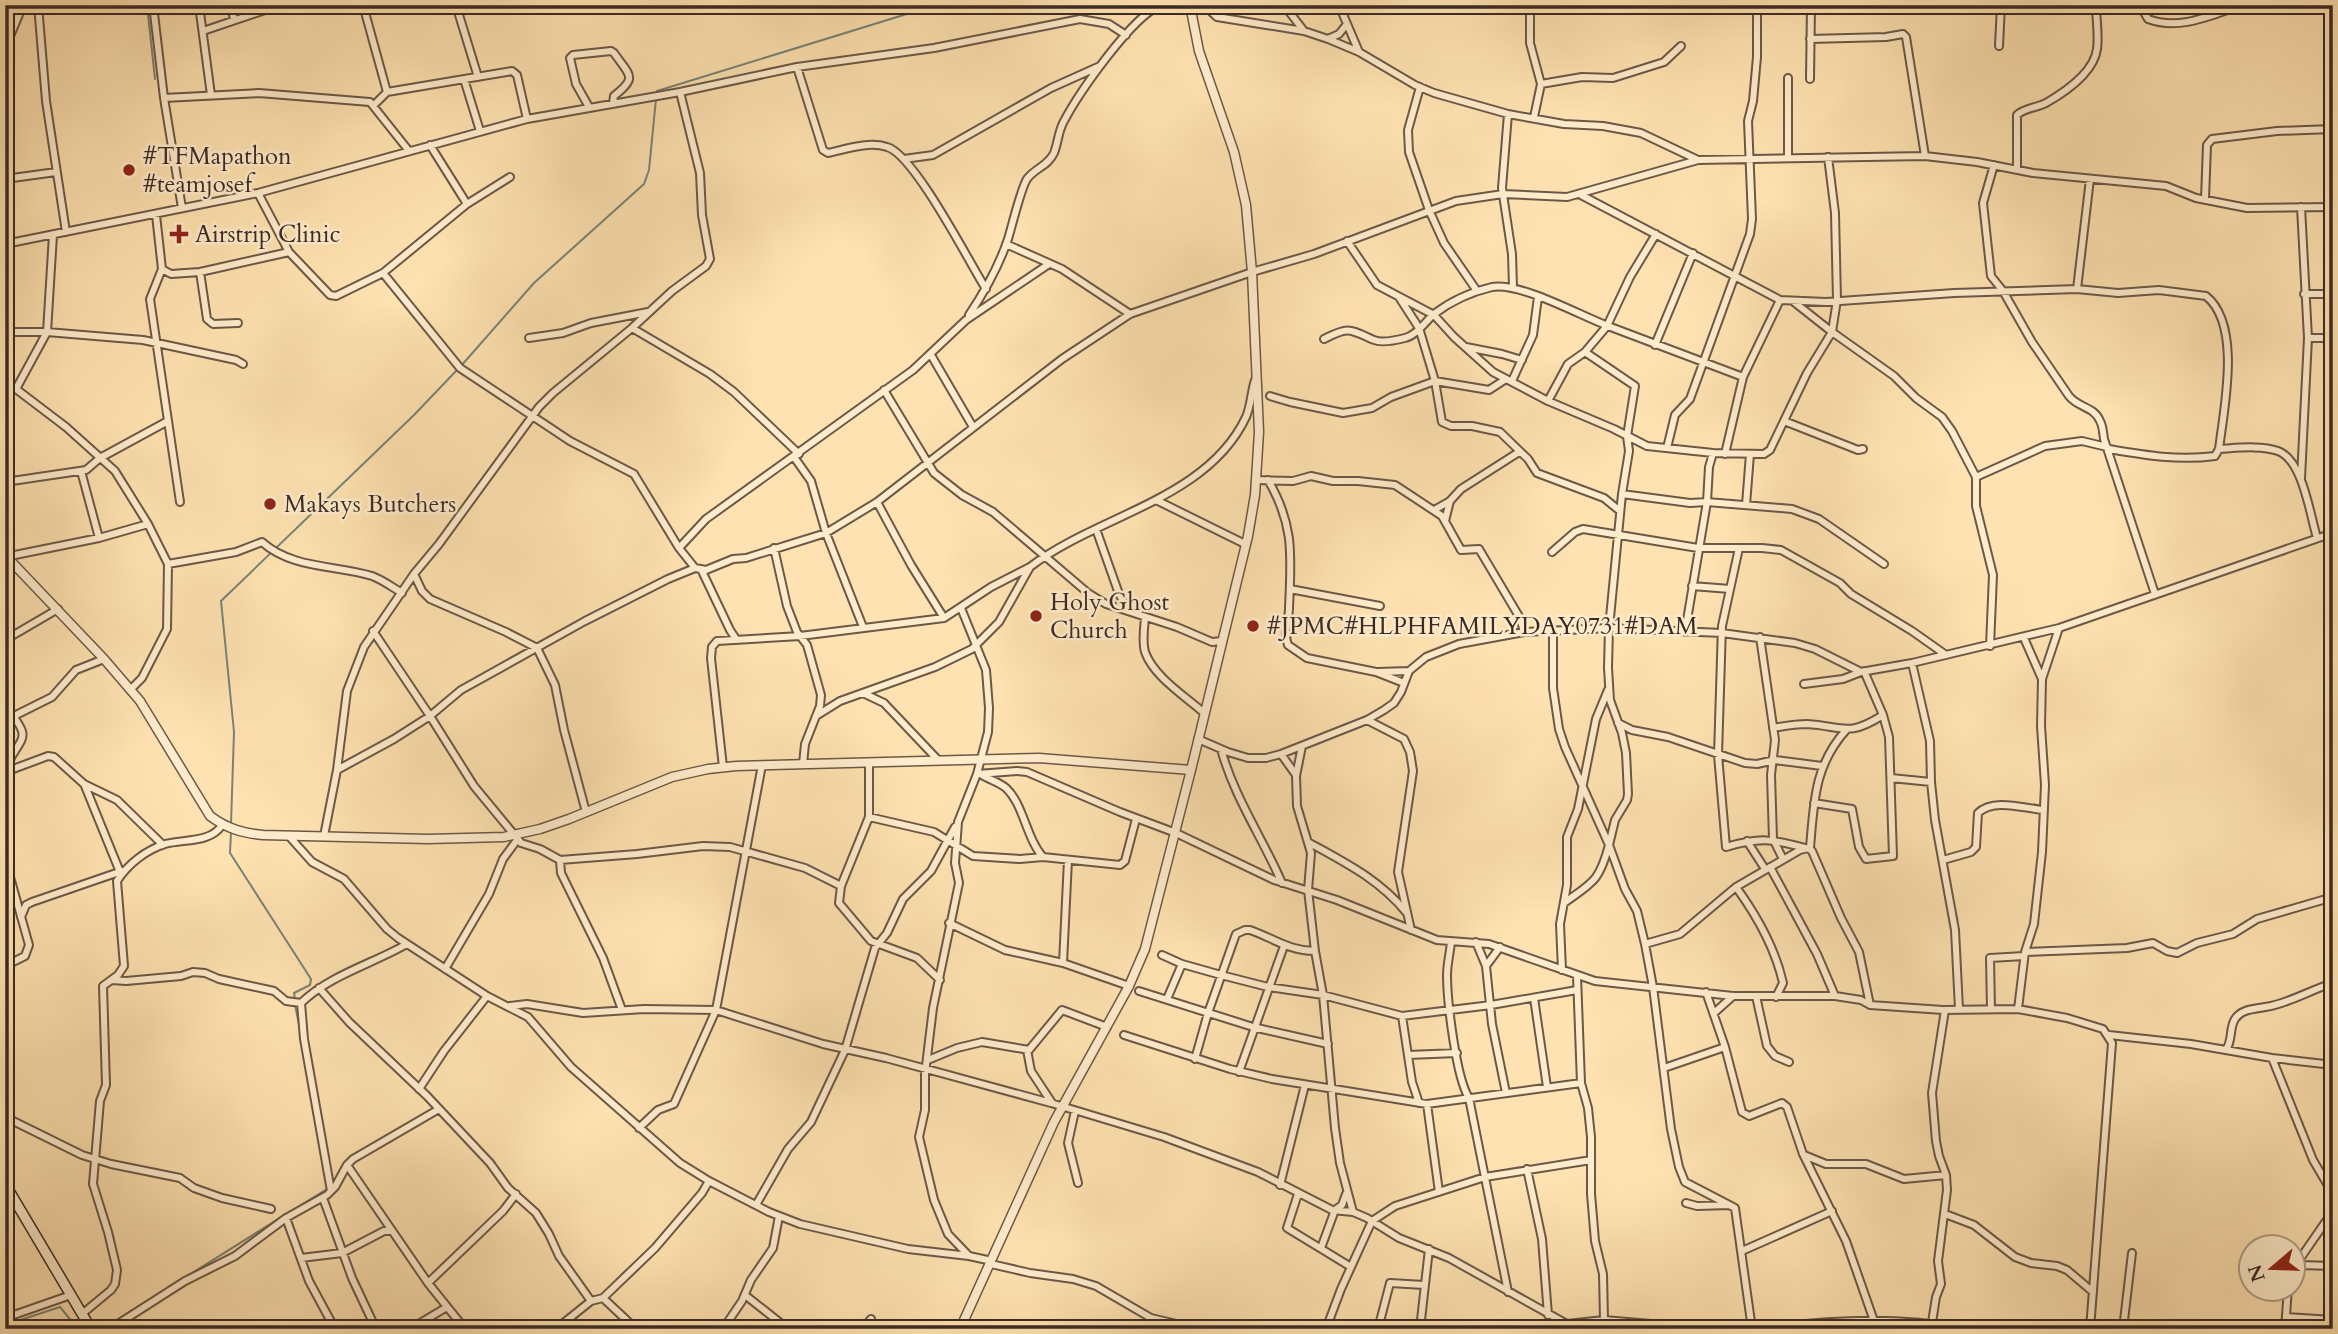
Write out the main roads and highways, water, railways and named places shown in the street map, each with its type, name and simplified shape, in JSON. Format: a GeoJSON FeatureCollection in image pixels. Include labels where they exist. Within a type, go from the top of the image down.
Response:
{"type":"FeatureCollection","features":[{"type":"Feature","properties":{"kind":"main road"},"geometry":{"type":"LineString","coordinates":[[5,1184],[91,1329]]}},
{"type":"Feature","properties":{"kind":"waterway"},"geometry":{"type":"LineString","coordinates":[[147,5],[155,79]]}},
{"type":"Feature","properties":{"kind":"waterway"},"geometry":{"type":"LineString","coordinates":[[657,94],[657,91],[936,5]]}},
{"type":"Feature","properties":{"kind":"waterway"},"geometry":{"type":"LineString","coordinates":[[461,366],[534,283],[644,184],[649,170],[656,99]]}},
{"type":"Feature","properties":{"kind":"waterway"},"geometry":{"type":"LineString","coordinates":[[231,824],[234,732],[221,601],[457,370]]}},
{"type":"Feature","properties":{"kind":"waterway"},"geometry":{"type":"LineString","coordinates":[[231,833],[230,853],[311,979],[310,985],[294,993],[295,999]]}},
{"type":"Feature","properties":{"kind":"waterway"},"geometry":{"type":"LineString","coordinates":[[295,1005],[301,1034]]}},
{"type":"Feature","properties":{"kind":"waterway"},"geometry":{"type":"LineString","coordinates":[[288,1213],[327,1189],[313,1108]]}},
{"type":"Feature","properties":{"kind":"waterway"},"geometry":{"type":"LineString","coordinates":[[103,1329],[283,1216]]}},
{"type":"Feature","properties":{"kind":"waterway"},"geometry":{"type":"LineString","coordinates":[[5,1325],[60,1307],[78,1329]]}},
{"type":"Feature","properties":{"kind":"place","name":"#TFMapathon #teamjosef"},"geometry":{"type":"Point","coordinates":[129,170]}},
{"type":"Feature","properties":{"kind":"place","name":"Airstrip Clinic"},"geometry":{"type":"Point","coordinates":[179,234]}},
{"type":"Feature","properties":{"kind":"place","name":"Makays Butchers"},"geometry":{"type":"Point","coordinates":[270,504]}},
{"type":"Feature","properties":{"kind":"place","name":"Holy Ghost Church"},"geometry":{"type":"Point","coordinates":[1036,616]}},
{"type":"Feature","properties":{"kind":"place","name":"#JPMC#HLPHFAMILYDAY0731#DAM"},"geometry":{"type":"Point","coordinates":[1253,626]}}]}
